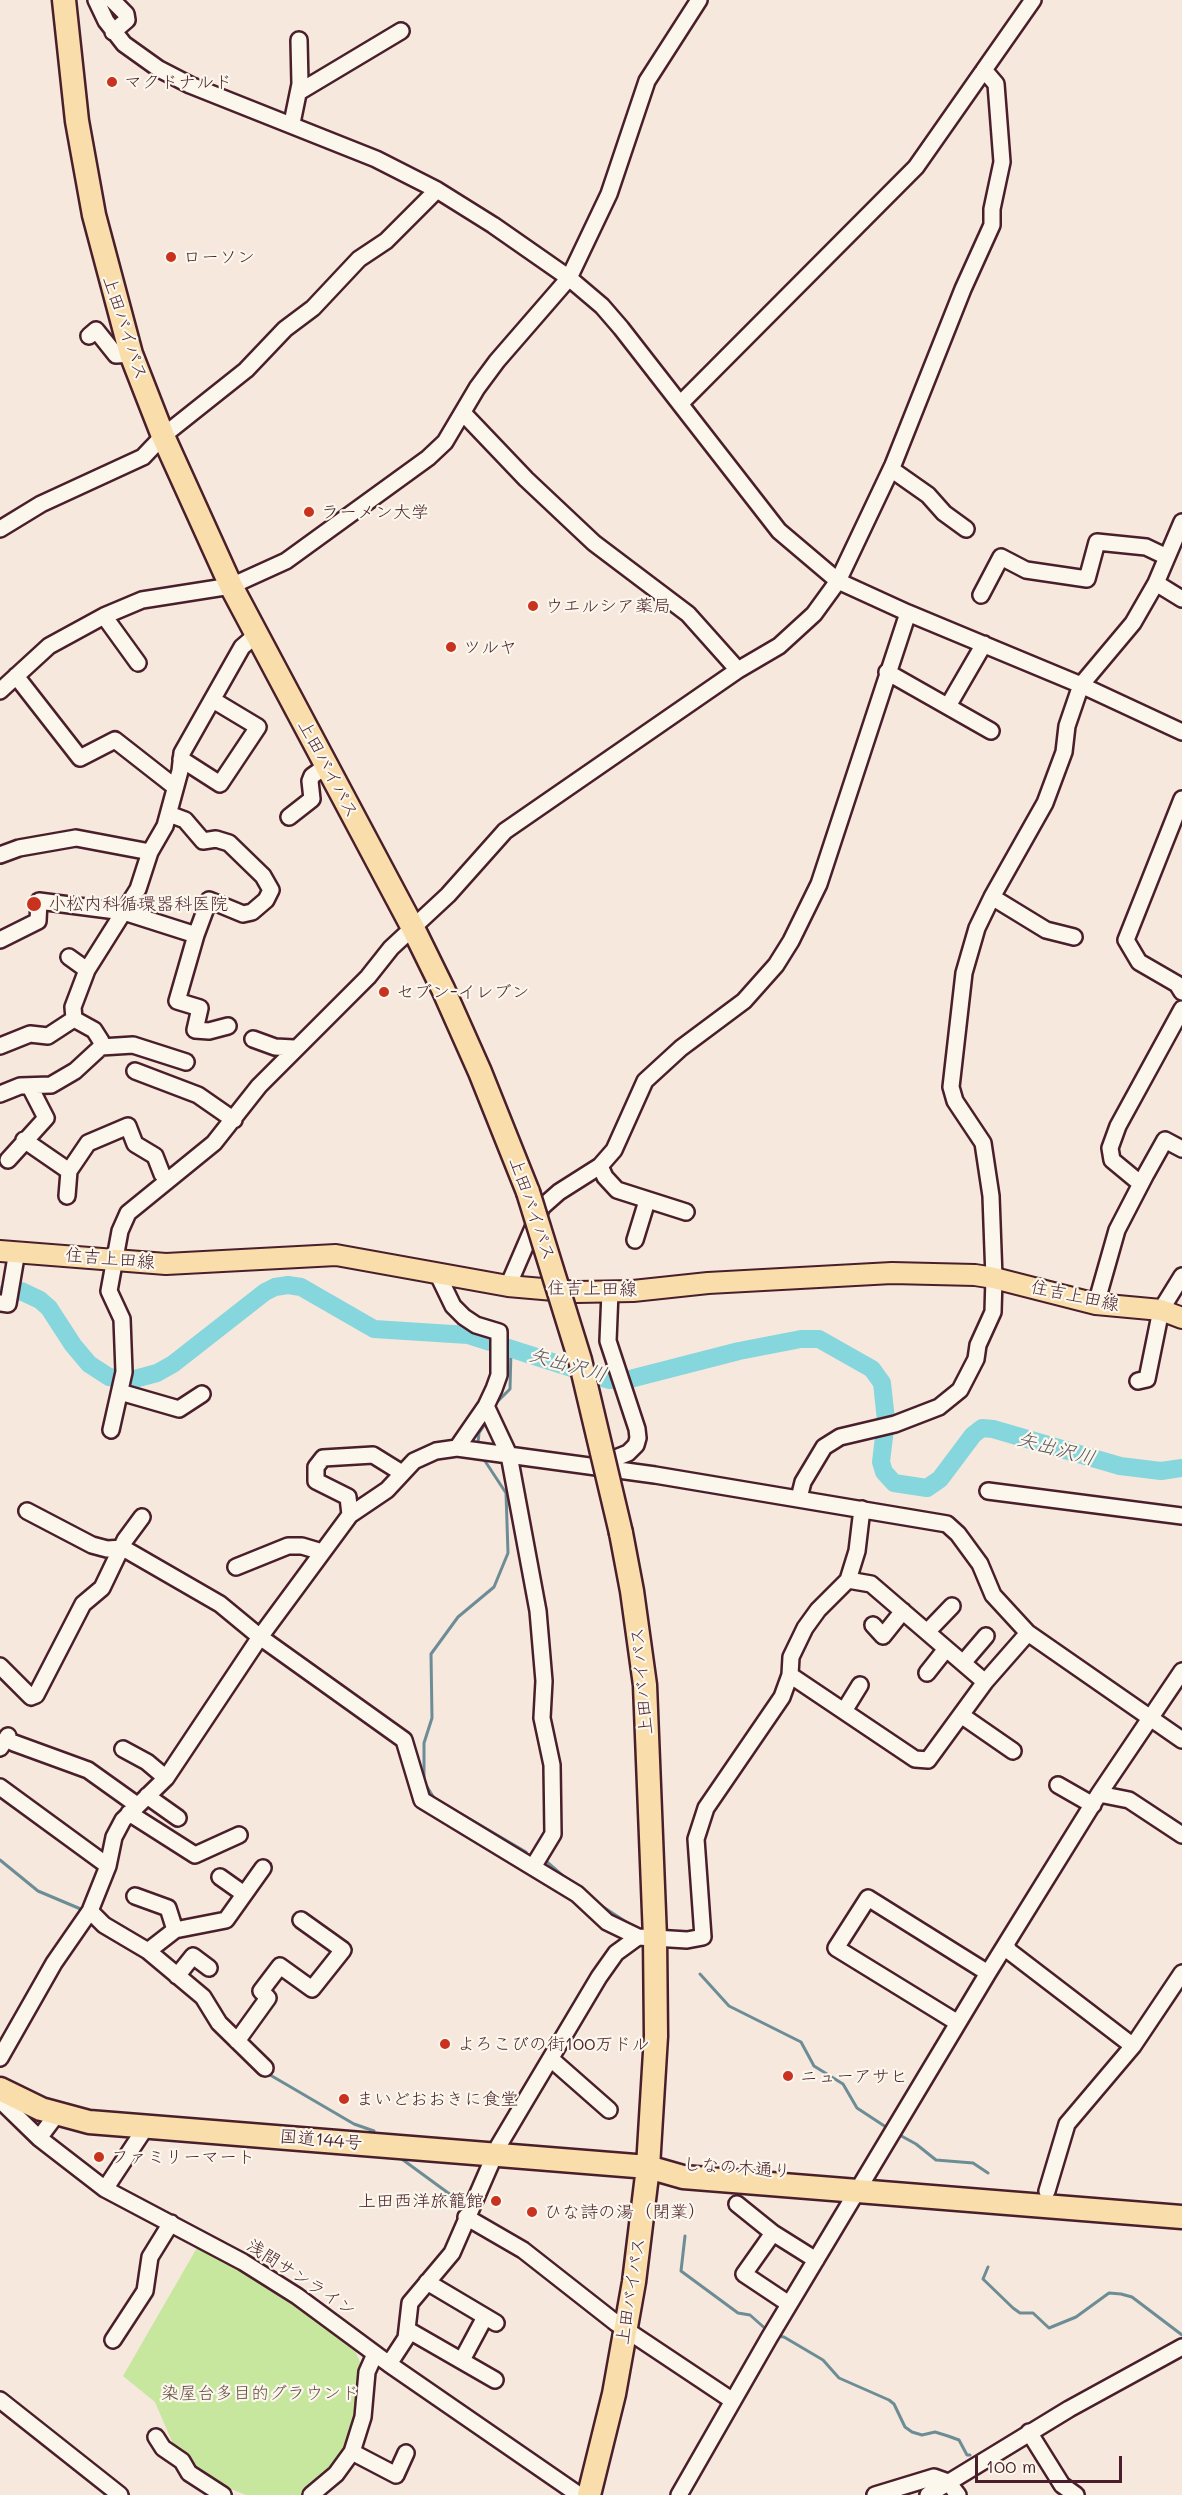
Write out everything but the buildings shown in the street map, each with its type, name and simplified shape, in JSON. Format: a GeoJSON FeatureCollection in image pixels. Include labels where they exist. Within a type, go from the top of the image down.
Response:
{"type":"FeatureCollection","features":[{"type":"Feature","properties":{"kind":"highway","name":"上田バイパス"},"geometry":{"type":"LineString","coordinates":[[64,0],[77,121],[92,204],[104,260],[131,354],[164,436],[231,585],[413,928],[480,1072],[528,1192],[580,1360],[621,1533],[633,1591],[645,1685],[647,1938],[656,2036],[648,2167],[634,2282],[614,2394],[589,2495]]}},
{"type":"Feature","properties":{"kind":"highway","name":"国道144号"},"geometry":{"type":"LineString","coordinates":[[0,2089],[57,2114],[89,2122],[648,2167]]}},
{"type":"Feature","properties":{"kind":"highway","name":"しなの木通り"},"geometry":{"type":"LineString","coordinates":[[648,2167],[686,2162],[862,2184],[1182,2217]]}},
{"type":"Feature","properties":{"kind":"highway","name":"しなの木通り"},"geometry":{"type":"LineString","coordinates":[[862,2184],[1047,2192],[1182,2202]]}},
{"type":"Feature","properties":{"kind":"main road","name":"住吉上田線"},"geometry":{"type":"LineString","coordinates":[[8,1251],[166,1264],[336,1255],[508,1286],[610,1292],[708,1283],[892,1274],[994,1278],[1096,1304],[1161,1310],[1182,1318]]}},
{"type":"Feature","properties":{"kind":"street"},"geometry":{"type":"LineString","coordinates":[[96,0],[113,32],[138,55],[167,74],[376,159],[437,190],[493,225],[569,278],[602,306],[779,531],[838,581],[908,613],[1081,685],[1182,732]]}},
{"type":"Feature","properties":{"kind":"street"},"geometry":{"type":"LineString","coordinates":[[112,0],[126,14],[127,20],[113,32]]}},
{"type":"Feature","properties":{"kind":"street"},"geometry":{"type":"LineString","coordinates":[[175,787],[115,740],[80,758],[6,682],[49,646],[104,616],[142,600],[231,585],[286,561],[428,458],[445,442],[464,414],[477,388],[497,361],[569,278],[609,194],[647,81],[699,0]]}},
{"type":"Feature","properties":{"kind":"street"},"geometry":{"type":"LineString","coordinates":[[680,404],[916,167],[1033,0]]}},
{"type":"Feature","properties":{"kind":"street"},"geometry":{"type":"LineString","coordinates":[[299,92],[401,31]]}},
{"type":"Feature","properties":{"kind":"street"},"geometry":{"type":"LineString","coordinates":[[292,123],[299,92],[299,40]]}},
{"type":"Feature","properties":{"kind":"street"},"geometry":{"type":"LineString","coordinates":[[111,1430],[124,1372],[122,1319],[109,1291],[123,1220],[214,1143],[259,1086],[294,1048],[343,1003],[391,948],[505,831],[738,670],[778,646],[814,614],[838,581],[891,469],[927,385],[963,289],[992,225],[992,209],[1002,162],[996,84],[984,70]]}},
{"type":"Feature","properties":{"kind":"street"},"geometry":{"type":"LineString","coordinates":[[0,529],[41,504],[143,457],[164,436],[246,370],[285,329],[313,308],[359,259],[386,241],[437,190]]}},
{"type":"Feature","properties":{"kind":"street"},"geometry":{"type":"LineString","coordinates":[[88,336],[96,330],[116,355],[131,354]]}},
{"type":"Feature","properties":{"kind":"street"},"geometry":{"type":"LineString","coordinates":[[464,414],[526,479],[594,543],[688,614],[738,670]]}},
{"type":"Feature","properties":{"kind":"street"},"geometry":{"type":"LineString","coordinates":[[891,469],[928,495],[944,513],[966,529]]}},
{"type":"Feature","properties":{"kind":"street"},"geometry":{"type":"LineString","coordinates":[[799,1498],[803,1482],[824,1447],[840,1437],[895,1424],[939,1407],[960,1390],[976,1359],[978,1345],[990,1322],[994,1278],[991,1196],[983,1143],[955,1101],[951,1087],[962,981],[977,928],[1045,803],[1064,752],[1067,726],[1081,685],[1133,623],[1156,583],[1182,522]]}},
{"type":"Feature","properties":{"kind":"street"},"geometry":{"type":"LineString","coordinates":[[981,595],[1001,557],[1026,570],[1087,579],[1097,542],[1146,547],[1167,557]]}},
{"type":"Feature","properties":{"kind":"street"},"geometry":{"type":"LineString","coordinates":[[1156,583],[1182,599]]}},
{"type":"Feature","properties":{"kind":"street"},"geometry":{"type":"LineString","coordinates":[[508,1286],[542,1207],[565,1188],[600,1166],[614,1150],[645,1081],[681,1048],[744,1001],[776,965],[791,941],[819,884],[908,613]]}},
{"type":"Feature","properties":{"kind":"street"},"geometry":{"type":"LineString","coordinates":[[104,616],[138,663]]}},
{"type":"Feature","properties":{"kind":"street"},"geometry":{"type":"LineString","coordinates":[[74,1018],[73,1007],[87,970],[138,889],[150,852],[169,814],[182,753],[242,646],[256,635]]}},
{"type":"Feature","properties":{"kind":"street"},"geometry":{"type":"LineString","coordinates":[[948,706],[984,644]]}},
{"type":"Feature","properties":{"kind":"street"},"geometry":{"type":"LineString","coordinates":[[887,672],[991,731]]}},
{"type":"Feature","properties":{"kind":"street"},"geometry":{"type":"LineString","coordinates":[[181,759],[220,784],[258,727],[213,700]]}},
{"type":"Feature","properties":{"kind":"street"},"geometry":{"type":"LineString","coordinates":[[289,817],[312,799],[310,781],[312,776],[326,766]]}},
{"type":"Feature","properties":{"kind":"street"},"geometry":{"type":"LineString","coordinates":[[1182,799],[1126,940],[1139,962],[1177,984],[1182,992]]}},
{"type":"Feature","properties":{"kind":"street"},"geometry":{"type":"LineString","coordinates":[[169,814],[185,820],[203,841],[216,839],[229,843],[263,876],[271,890],[266,900],[252,912],[243,914],[208,900],[196,935],[177,1001],[200,1008],[195,1030],[209,1031],[228,1026]]}},
{"type":"Feature","properties":{"kind":"street"},"geometry":{"type":"LineString","coordinates":[[0,855],[19,848],[76,838],[150,852]]}},
{"type":"Feature","properties":{"kind":"street"},"geometry":{"type":"LineString","coordinates":[[992,897],[1046,930],[1074,937]]}},
{"type":"Feature","properties":{"kind":"street"},"geometry":{"type":"LineString","coordinates":[[0,940],[38,921],[39,901],[124,912],[196,935]]}},
{"type":"Feature","properties":{"kind":"street"},"geometry":{"type":"LineString","coordinates":[[69,957],[87,970]]}},
{"type":"Feature","properties":{"kind":"street"},"geometry":{"type":"LineString","coordinates":[[1141,1184],[1112,1160],[1110,1148],[1118,1126],[1182,1009]]}},
{"type":"Feature","properties":{"kind":"street"},"geometry":{"type":"LineString","coordinates":[[0,1046],[30,1034],[48,1036],[74,1018]]}},
{"type":"Feature","properties":{"kind":"street"},"geometry":{"type":"LineString","coordinates":[[74,1018],[94,1030],[101,1041],[101,1047]]}},
{"type":"Feature","properties":{"kind":"street"},"geometry":{"type":"LineString","coordinates":[[253,1039],[275,1047],[294,1048]]}},
{"type":"Feature","properties":{"kind":"street"},"geometry":{"type":"LineString","coordinates":[[0,1094],[20,1086],[51,1085],[63,1079],[101,1047],[133,1045],[186,1062]]}},
{"type":"Feature","properties":{"kind":"street"},"geometry":{"type":"LineString","coordinates":[[135,1071],[198,1095],[234,1120]]}},
{"type":"Feature","properties":{"kind":"street"},"geometry":{"type":"LineString","coordinates":[[8,1160],[46,1118],[30,1087]]}},
{"type":"Feature","properties":{"kind":"street"},"geometry":{"type":"LineString","coordinates":[[67,1196],[69,1171],[88,1143],[128,1126],[135,1144],[155,1156],[162,1174],[168,1180]]}},
{"type":"Feature","properties":{"kind":"street"},"geometry":{"type":"LineString","coordinates":[[24,1140],[69,1171]]}},
{"type":"Feature","properties":{"kind":"street"},"geometry":{"type":"LineString","coordinates":[[1096,1304],[1117,1230],[1165,1140],[1182,1149]]}},
{"type":"Feature","properties":{"kind":"street"},"geometry":{"type":"LineString","coordinates":[[600,1166],[605,1177],[617,1190],[686,1212]]}},
{"type":"Feature","properties":{"kind":"street"},"geometry":{"type":"LineString","coordinates":[[635,1240],[647,1201]]}},
{"type":"Feature","properties":{"kind":"street"},"geometry":{"type":"LineString","coordinates":[[7,1295],[8,1251]]}},
{"type":"Feature","properties":{"kind":"street"},"geometry":{"type":"LineString","coordinates":[[438,1275],[453,1306],[476,1325],[499,1332],[497,1345],[499,1374],[486,1406],[457,1448]]}},
{"type":"Feature","properties":{"kind":"street"},"geometry":{"type":"LineString","coordinates":[[1138,1381],[1147,1379],[1161,1310],[1182,1276]]}},
{"type":"Feature","properties":{"kind":"street"},"geometry":{"type":"LineString","coordinates":[[591,1468],[628,1453],[636,1445],[638,1429],[608,1341],[610,1292]]}},
{"type":"Feature","properties":{"kind":"street"},"geometry":{"type":"LineString","coordinates":[[120,1391],[180,1409],[202,1394]]}},
{"type":"Feature","properties":{"kind":"street"},"geometry":{"type":"LineString","coordinates":[[486,1406],[509,1455],[538,1611],[544,1681],[542,1718],[552,1766],[552,1834],[533,1867]]}},
{"type":"Feature","properties":{"kind":"street"},"geometry":{"type":"LineString","coordinates":[[0,2058],[54,1963],[90,1911],[108,1866],[117,1829],[137,1805],[165,1778],[260,1637],[350,1515],[387,1490],[402,1473],[428,1453],[457,1448],[655,1475],[936,1521],[953,1527],[980,1563],[993,1595],[1028,1633],[1182,1740]]}},
{"type":"Feature","properties":{"kind":"street"},"geometry":{"type":"LineString","coordinates":[[350,1515],[348,1497],[316,1481],[316,1467],[323,1458],[373,1455],[402,1473]]}},
{"type":"Feature","properties":{"kind":"street"},"geometry":{"type":"LineString","coordinates":[[988,1491],[1182,1516]]}},
{"type":"Feature","properties":{"kind":"street"},"geometry":{"type":"LineString","coordinates":[[27,1510],[92,1545],[107,1549],[123,1548],[220,1605],[260,1637],[404,1740],[422,1800],[577,1894],[607,1922],[647,1938],[687,1940],[703,1937],[696,1839],[706,1808],[782,1696],[790,1675],[791,1657],[805,1628],[818,1610],[848,1580],[857,1551],[862,1509]]}},
{"type":"Feature","properties":{"kind":"street"},"geometry":{"type":"LineString","coordinates":[[0,1679],[18,1699],[26,1702],[36,1695],[83,1605],[102,1588],[125,1540],[142,1517]]}},
{"type":"Feature","properties":{"kind":"street"},"geometry":{"type":"LineString","coordinates":[[236,1567],[288,1546],[302,1546],[322,1552]]}},
{"type":"Feature","properties":{"kind":"street"},"geometry":{"type":"LineString","coordinates":[[848,1580],[871,1584],[985,1682]]}},
{"type":"Feature","properties":{"kind":"street"},"geometry":{"type":"LineString","coordinates":[[927,1632],[952,1606]]}},
{"type":"Feature","properties":{"kind":"street"},"geometry":{"type":"LineString","coordinates":[[873,1625],[883,1636],[903,1611]]}},
{"type":"Feature","properties":{"kind":"street"},"geometry":{"type":"LineString","coordinates":[[790,1675],[915,1759],[928,1760],[985,1682],[1028,1633]]}},
{"type":"Feature","properties":{"kind":"street"},"geometry":{"type":"LineString","coordinates":[[963,1663],[986,1636]]}},
{"type":"Feature","properties":{"kind":"street"},"geometry":{"type":"LineString","coordinates":[[927,1673],[946,1648]]}},
{"type":"Feature","properties":{"kind":"street"},"geometry":{"type":"LineString","coordinates":[[0,1666],[31,1697]]}},
{"type":"Feature","properties":{"kind":"street"},"geometry":{"type":"LineString","coordinates":[[679,2495],[789,2304],[988,1973],[1096,1799],[1182,1671]]}},
{"type":"Feature","properties":{"kind":"street"},"geometry":{"type":"LineString","coordinates":[[844,1711],[860,1685]]}},
{"type":"Feature","properties":{"kind":"street"},"geometry":{"type":"LineString","coordinates":[[961,1715],[1013,1751]]}},
{"type":"Feature","properties":{"kind":"street"},"geometry":{"type":"LineString","coordinates":[[7,1742],[88,1770],[137,1805],[195,1855],[239,1835]]}},
{"type":"Feature","properties":{"kind":"street"},"geometry":{"type":"LineString","coordinates":[[123,1749],[147,1762],[165,1778]]}},
{"type":"Feature","properties":{"kind":"street"},"geometry":{"type":"LineString","coordinates":[[1058,1785],[1096,1799],[1129,1800],[1182,1835]]}},
{"type":"Feature","properties":{"kind":"street"},"geometry":{"type":"LineString","coordinates":[[0,1787],[108,1866]]}},
{"type":"Feature","properties":{"kind":"street"},"geometry":{"type":"LineString","coordinates":[[137,1805],[178,1818]]}},
{"type":"Feature","properties":{"kind":"street"},"geometry":{"type":"LineString","coordinates":[[148,1951],[175,1930],[226,1920],[263,1868]]}},
{"type":"Feature","properties":{"kind":"street"},"geometry":{"type":"LineString","coordinates":[[220,1878],[244,1894]]}},
{"type":"Feature","properties":{"kind":"street"},"geometry":{"type":"LineString","coordinates":[[135,1896],[168,1908],[175,1930]]}},
{"type":"Feature","properties":{"kind":"street"},"geometry":{"type":"LineString","coordinates":[[958,2023],[836,1948],[868,1898],[988,1973]]}},
{"type":"Feature","properties":{"kind":"street"},"geometry":{"type":"LineString","coordinates":[[90,1911],[104,1925],[148,1951],[203,1997],[219,2023],[265,2068]]}},
{"type":"Feature","properties":{"kind":"street"},"geometry":{"type":"LineString","coordinates":[[237,2041],[268,1998],[261,1991],[280,1966],[312,1989],[343,1950],[301,1920]]}},
{"type":"Feature","properties":{"kind":"street"},"geometry":{"type":"LineString","coordinates":[[389,2364],[406,2338],[410,2303],[452,2253],[466,2217],[496,2154],[551,2059],[616,1953],[647,1938]]}},
{"type":"Feature","properties":{"kind":"street"},"geometry":{"type":"LineString","coordinates":[[1006,1944],[1009,1951],[1132,2046]]}},
{"type":"Feature","properties":{"kind":"street"},"geometry":{"type":"LineString","coordinates":[[177,1976],[193,1956],[209,1968]]}},
{"type":"Feature","properties":{"kind":"street"},"geometry":{"type":"LineString","coordinates":[[1047,2192],[1067,2124],[1132,2046],[1182,1973]]}},
{"type":"Feature","properties":{"kind":"street"},"geometry":{"type":"LineString","coordinates":[[551,2059],[609,2110]]}},
{"type":"Feature","properties":{"kind":"street","name":"浅間サンライン"},"geometry":{"type":"LineString","coordinates":[[0,2100],[39,2138],[105,2188],[171,2223],[297,2296],[389,2364],[579,2495]]}},
{"type":"Feature","properties":{"kind":"street"},"geometry":{"type":"LineString","coordinates":[[39,2138],[57,2114]]}},
{"type":"Feature","properties":{"kind":"street"},"geometry":{"type":"LineString","coordinates":[[105,2188],[146,2127]]}},
{"type":"Feature","properties":{"kind":"street"},"geometry":{"type":"LineString","coordinates":[[738,2204],[773,2233],[816,2260]]}},
{"type":"Feature","properties":{"kind":"street"},"geometry":{"type":"LineString","coordinates":[[466,2217],[523,2250],[625,2329],[733,2401]]}},
{"type":"Feature","properties":{"kind":"street"},"geometry":{"type":"LineString","coordinates":[[113,2340],[145,2291],[150,2257],[171,2223]]}},
{"type":"Feature","properties":{"kind":"street"},"geometry":{"type":"LineString","coordinates":[[773,2233],[744,2274],[789,2304]]}},
{"type":"Feature","properties":{"kind":"street"},"geometry":{"type":"LineString","coordinates":[[428,2282],[491,2320],[462,2360]]}},
{"type":"Feature","properties":{"kind":"street"},"geometry":{"type":"LineString","coordinates":[[408,2330],[495,2380]]}},
{"type":"Feature","properties":{"kind":"street"},"geometry":{"type":"LineString","coordinates":[[928,2495],[1029,2432],[1182,2347]]}},
{"type":"Feature","properties":{"kind":"street"},"geometry":{"type":"LineString","coordinates":[[310,2495],[336,2474],[352,2452],[363,2417],[367,2372],[375,2354]]}},
{"type":"Feature","properties":{"kind":"street"},"geometry":{"type":"LineString","coordinates":[[2,2406],[120,2495]]}},
{"type":"Feature","properties":{"kind":"street"},"geometry":{"type":"LineString","coordinates":[[1029,2432],[1062,2485],[1076,2495]]}},
{"type":"Feature","properties":{"kind":"street"},"geometry":{"type":"LineString","coordinates":[[156,2437],[163,2448],[182,2461],[189,2473],[223,2495]]}},
{"type":"Feature","properties":{"kind":"street"},"geometry":{"type":"LineString","coordinates":[[352,2452],[396,2475],[406,2453]]}},
{"type":"Feature","properties":{"kind":"street"},"geometry":{"type":"LineString","coordinates":[[875,2495],[934,2477],[948,2482],[958,2495]]}},
{"type":"Feature","properties":{"kind":"green space","name":"染屋台多目的グラウンド"},"geometry":{"type":"Polygon","coordinates":[[[198,2246],[297,2303],[352,2342],[361,2365],[353,2436],[343,2455],[331,2470],[301,2495],[246,2495],[213,2482],[194,2469],[187,2453],[173,2444],[155,2402],[123,2376],[198,2246]]]}},
{"type":"Feature","properties":{"kind":"waterway","name":"矢出沢川"},"geometry":{"type":"LineString","coordinates":[[0,1295],[21,1291],[40,1300],[49,1308],[73,1345],[89,1364],[109,1377],[131,1380],[157,1373],[173,1364],[265,1292],[275,1287],[288,1285],[301,1287],[374,1329],[468,1335],[609,1380],[630,1379],[739,1351],[801,1339],[819,1339],[872,1369],[882,1383],[886,1420],[881,1462],[884,1472],[894,1483],[927,1488],[940,1479],[973,1435],[982,1428],[993,1429],[1120,1466],[1161,1471],[1182,1468]]}},
{"type":"Feature","properties":{"kind":"waterway"},"geometry":{"type":"LineString","coordinates":[[497,1402],[510,1389],[511,1350]]}},
{"type":"Feature","properties":{"kind":"waterway"},"geometry":{"type":"LineString","coordinates":[[478,1443],[479,1433],[487,1421]]}},
{"type":"Feature","properties":{"kind":"waterway"},"geometry":{"type":"LineString","coordinates":[[483,1458],[506,1493],[508,1553],[494,1587],[458,1617],[431,1654],[432,1718],[424,1743],[424,1782],[434,1798],[526,1852]]}},
{"type":"Feature","properties":{"kind":"waterway"},"geometry":{"type":"LineString","coordinates":[[0,1860],[38,1891],[83,1910]]}},
{"type":"Feature","properties":{"kind":"waterway"},"geometry":{"type":"LineString","coordinates":[[547,1862],[570,1882]]}},
{"type":"Feature","properties":{"kind":"waterway"},"geometry":{"type":"LineString","coordinates":[[597,1903],[634,1927]]}},
{"type":"Feature","properties":{"kind":"waterway"},"geometry":{"type":"LineString","coordinates":[[700,1974],[729,2006],[801,2042],[814,2066],[843,2084],[857,2108],[889,2129]]}},
{"type":"Feature","properties":{"kind":"waterway"},"geometry":{"type":"LineString","coordinates":[[265,2072],[354,2124],[374,2131]]}},
{"type":"Feature","properties":{"kind":"waterway"},"geometry":{"type":"LineString","coordinates":[[896,2133],[916,2144],[936,2160],[973,2163],[988,2173]]}},
{"type":"Feature","properties":{"kind":"waterway"},"geometry":{"type":"LineString","coordinates":[[399,2157],[466,2206]]}},
{"type":"Feature","properties":{"kind":"waterway"},"geometry":{"type":"LineString","coordinates":[[685,2236],[681,2271],[738,2313],[750,2315],[768,2331]]}},
{"type":"Feature","properties":{"kind":"waterway"},"geometry":{"type":"LineString","coordinates":[[988,2267],[983,2279],[1013,2308],[1020,2313],[1033,2313],[1049,2328],[1076,2317],[1109,2293],[1132,2297],[1182,2335]]}},
{"type":"Feature","properties":{"kind":"waterway"},"geometry":{"type":"LineString","coordinates":[[777,2336],[784,2337],[823,2360],[839,2378],[889,2400],[894,2404],[905,2427],[912,2432],[922,2435],[935,2432],[959,2440],[967,2455],[970,2455]]}},
{"type":"Feature","properties":{"kind":"place","name":"マクドナルド"},"geometry":{"type":"Point","coordinates":[112,82]}},
{"type":"Feature","properties":{"kind":"place","name":"ローソン"},"geometry":{"type":"Point","coordinates":[171,257]}},
{"type":"Feature","properties":{"kind":"place","name":"ラーメン大学"},"geometry":{"type":"Point","coordinates":[309,512]}},
{"type":"Feature","properties":{"kind":"place","name":"ウエルシア薬局"},"geometry":{"type":"Point","coordinates":[533,606]}},
{"type":"Feature","properties":{"kind":"place","name":"ツルヤ"},"geometry":{"type":"Point","coordinates":[451,647]}},
{"type":"Feature","properties":{"kind":"place","name":"小松内科循環器科医院"},"geometry":{"type":"Point","coordinates":[34,904]}},
{"type":"Feature","properties":{"kind":"place","name":"セブン-イレブン"},"geometry":{"type":"Point","coordinates":[384,992]}},
{"type":"Feature","properties":{"kind":"place","name":"よろこびの街100万ドル"},"geometry":{"type":"Point","coordinates":[445,2044]}},
{"type":"Feature","properties":{"kind":"place","name":"ニューアサヒ"},"geometry":{"type":"Point","coordinates":[788,2076]}},
{"type":"Feature","properties":{"kind":"place","name":"まいどおおきに食堂"},"geometry":{"type":"Point","coordinates":[344,2099]}},
{"type":"Feature","properties":{"kind":"place","name":"ファミリーマート"},"geometry":{"type":"Point","coordinates":[99,2157]}},
{"type":"Feature","properties":{"kind":"place","name":"上田西洋旅籠館"},"geometry":{"type":"Point","coordinates":[496,2201]}},
{"type":"Feature","properties":{"kind":"place","name":"ひな詩の湯（閉業）"},"geometry":{"type":"Point","coordinates":[532,2212]}}]}
